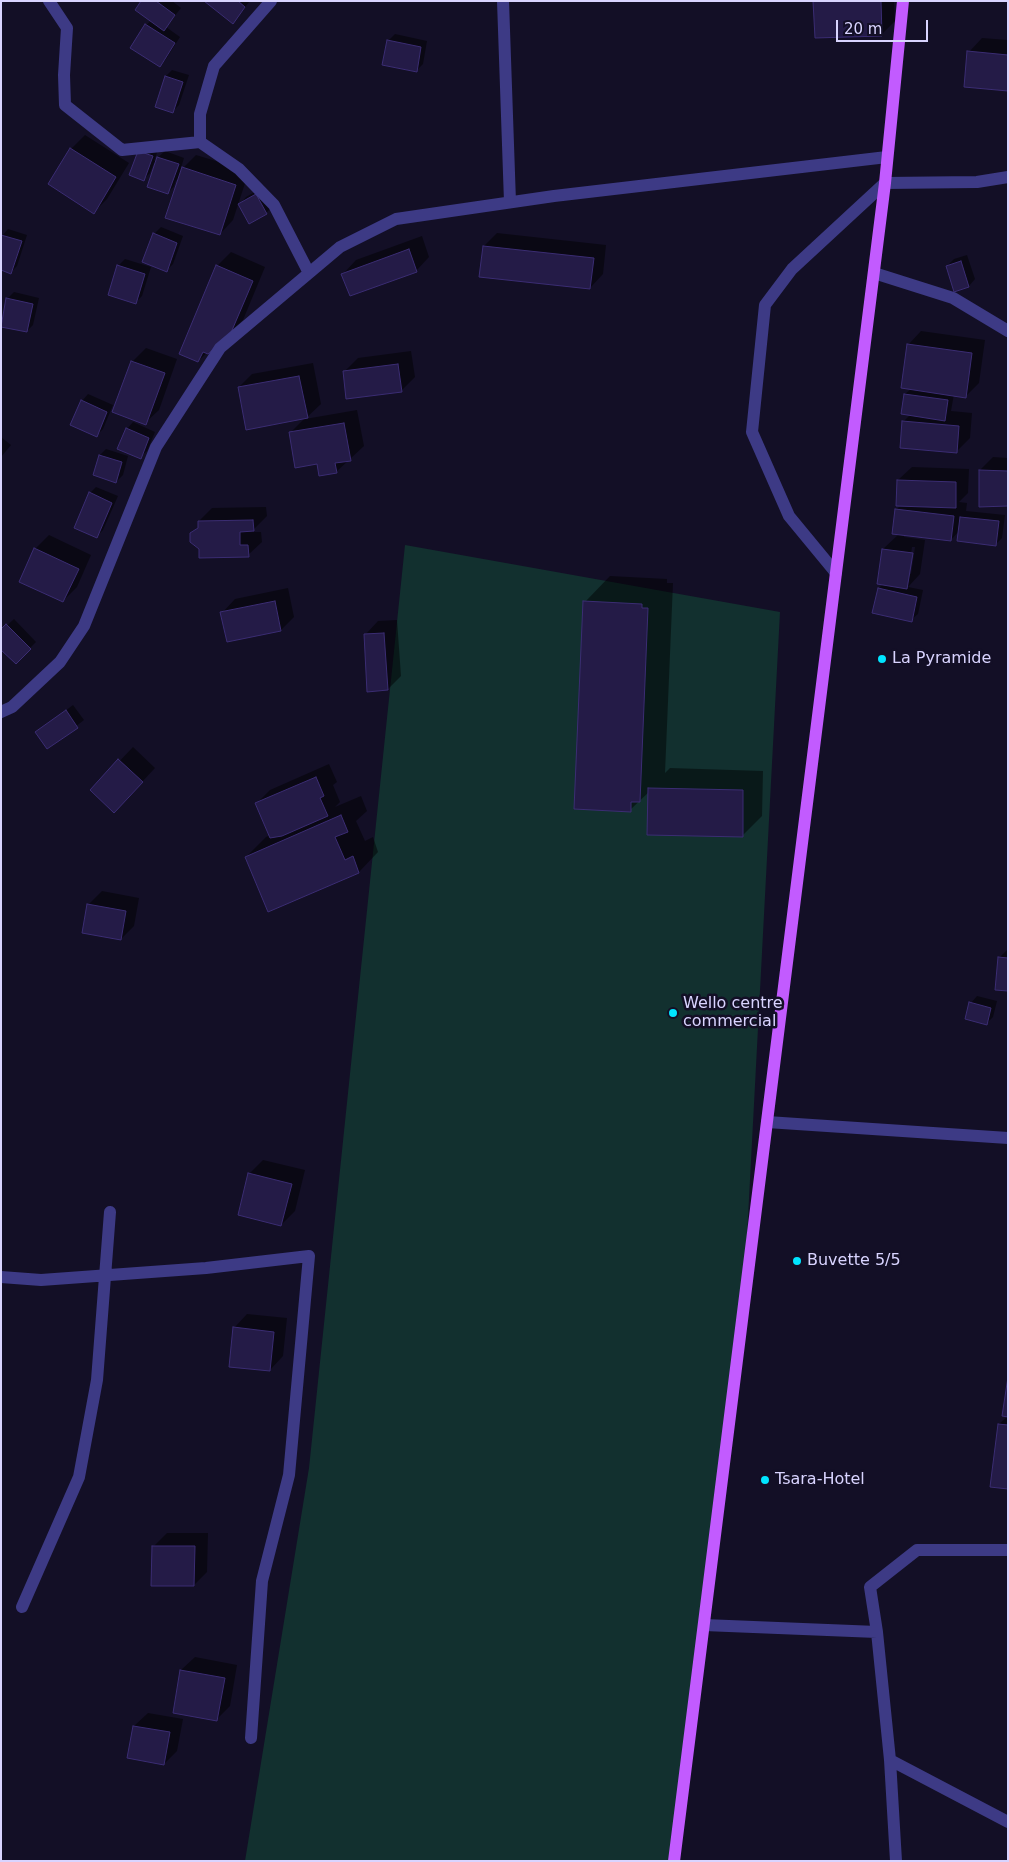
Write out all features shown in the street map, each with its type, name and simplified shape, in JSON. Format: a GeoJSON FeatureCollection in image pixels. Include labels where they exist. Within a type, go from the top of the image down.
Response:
{"type":"FeatureCollection","features":[{"type":"Feature","properties":{"kind":"main road"},"geometry":{"type":"LineString","coordinates":[[674,1861],[874,273],[885,183],[902,1]]}},
{"type":"Feature","properties":{"kind":"street"},"geometry":{"type":"LineString","coordinates":[[48,1],[67,28],[64,75],[65,105],[122,150],[200,142],[238,169],[274,205],[309,273]]}},
{"type":"Feature","properties":{"kind":"street"},"geometry":{"type":"LineString","coordinates":[[200,142],[200,114],[214,66],[271,1]]}},
{"type":"Feature","properties":{"kind":"street"},"geometry":{"type":"LineString","coordinates":[[503,1],[510,202]]}},
{"type":"Feature","properties":{"kind":"street"},"geometry":{"type":"LineString","coordinates":[[1,712],[12,707],[60,662],[84,626],[156,447],[220,348],[340,247],[396,219],[510,202],[887,157]]}},
{"type":"Feature","properties":{"kind":"street"},"geometry":{"type":"LineString","coordinates":[[836,573],[789,516],[752,432],[765,305],[792,269],[885,183],[977,182],[1008,178]]}},
{"type":"Feature","properties":{"kind":"street"},"geometry":{"type":"LineString","coordinates":[[874,273],[953,298],[1008,331]]}},
{"type":"Feature","properties":{"kind":"street"},"geometry":{"type":"LineString","coordinates":[[767,1122],[1008,1138]]}},
{"type":"Feature","properties":{"kind":"street"},"geometry":{"type":"LineString","coordinates":[[22,1607],[79,1477],[97,1380],[110,1212]]}},
{"type":"Feature","properties":{"kind":"street"},"geometry":{"type":"LineString","coordinates":[[1,1277],[41,1280],[206,1268],[310,1256],[288,1476],[262,1582],[251,1738]]}},
{"type":"Feature","properties":{"kind":"street"},"geometry":{"type":"LineString","coordinates":[[896,1861],[890,1760],[877,1632],[870,1587],[917,1550],[1008,1550]]}},
{"type":"Feature","properties":{"kind":"street"},"geometry":{"type":"LineString","coordinates":[[704,1625],[877,1632]]}},
{"type":"Feature","properties":{"kind":"street"},"geometry":{"type":"LineString","coordinates":[[890,1760],[1008,1822]]}},
{"type":"Feature","properties":{"kind":"green space"},"geometry":{"type":"Polygon","coordinates":[[[405,545],[780,612],[743,1312],[674,1861],[245,1861],[309,1468],[405,545]]]}},
{"type":"Feature","properties":{"kind":"building"},"geometry":{"type":"Polygon","coordinates":[[[141,1],[156,1],[175,15],[164,31],[135,10],[141,1]]]}},
{"type":"Feature","properties":{"kind":"building"},"geometry":{"type":"Polygon","coordinates":[[[204,1],[238,1],[245,7],[233,24],[204,1]]]}},
{"type":"Feature","properties":{"kind":"building"},"geometry":{"type":"Polygon","coordinates":[[[813,1],[881,1],[882,36],[815,38],[813,1]]]}},
{"type":"Feature","properties":{"kind":"building"},"geometry":{"type":"Polygon","coordinates":[[[145,24],[175,43],[160,67],[130,48],[145,24]]]}},
{"type":"Feature","properties":{"kind":"building"},"geometry":{"type":"Polygon","coordinates":[[[387,40],[421,47],[417,72],[382,65],[387,40]]]}},
{"type":"Feature","properties":{"kind":"building"},"geometry":{"type":"Polygon","coordinates":[[[967,51],[1008,55],[1008,91],[964,87],[967,51]]]}},
{"type":"Feature","properties":{"kind":"building"},"geometry":{"type":"Polygon","coordinates":[[[165,76],[183,82],[173,113],[155,107],[165,76]]]}},
{"type":"Feature","properties":{"kind":"building"},"geometry":{"type":"Polygon","coordinates":[[[70,148],[116,177],[94,214],[48,184],[70,148]]]}},
{"type":"Feature","properties":{"kind":"building"},"geometry":{"type":"Polygon","coordinates":[[[138,151],[153,156],[144,181],[129,175],[138,151]]]}},
{"type":"Feature","properties":{"kind":"building"},"geometry":{"type":"Polygon","coordinates":[[[157,157],[179,164],[168,194],[147,187],[157,157]]]}},
{"type":"Feature","properties":{"kind":"building"},"geometry":{"type":"Polygon","coordinates":[[[182,167],[236,185],[220,235],[165,218],[182,167]]]}},
{"type":"Feature","properties":{"kind":"building"},"geometry":{"type":"Polygon","coordinates":[[[256,194],[267,214],[249,224],[238,204],[256,194]]]}},
{"type":"Feature","properties":{"kind":"building"},"geometry":{"type":"Polygon","coordinates":[[[153,233],[177,243],[167,272],[142,262],[153,233]]]}},
{"type":"Feature","properties":{"kind":"building"},"geometry":{"type":"Polygon","coordinates":[[[1,235],[22,241],[11,274],[1,270],[1,235]]]}},
{"type":"Feature","properties":{"kind":"building"},"geometry":{"type":"Polygon","coordinates":[[[483,246],[594,258],[590,289],[479,277],[483,246]]]}},
{"type":"Feature","properties":{"kind":"building"},"geometry":{"type":"Polygon","coordinates":[[[409,249],[417,272],[350,296],[341,274],[409,249]]]}},
{"type":"Feature","properties":{"kind":"building"},"geometry":{"type":"Polygon","coordinates":[[[961,261],[969,287],[954,292],[946,266],[961,261]]]}},
{"type":"Feature","properties":{"kind":"building"},"geometry":{"type":"Polygon","coordinates":[[[117,265],[145,274],[136,304],[108,295],[117,265]]]}},
{"type":"Feature","properties":{"kind":"building"},"geometry":{"type":"Polygon","coordinates":[[[216,265],[253,281],[230,335],[208,354],[203,352],[198,362],[179,354],[216,265]]]}},
{"type":"Feature","properties":{"kind":"building"},"geometry":{"type":"Polygon","coordinates":[[[6,298],[33,304],[27,332],[1,327],[6,298]]]}},
{"type":"Feature","properties":{"kind":"building"},"geometry":{"type":"Polygon","coordinates":[[[907,344],[972,353],[966,398],[901,388],[907,344]]]}},
{"type":"Feature","properties":{"kind":"building"},"geometry":{"type":"Polygon","coordinates":[[[131,361],[165,373],[146,425],[112,412],[131,361]]]}},
{"type":"Feature","properties":{"kind":"building"},"geometry":{"type":"Polygon","coordinates":[[[398,364],[402,392],[346,399],[343,371],[398,364]]]}},
{"type":"Feature","properties":{"kind":"building"},"geometry":{"type":"Polygon","coordinates":[[[299,376],[308,418],[246,430],[238,387],[299,376]]]}},
{"type":"Feature","properties":{"kind":"building"},"geometry":{"type":"Polygon","coordinates":[[[904,394],[948,400],[945,421],[901,414],[904,394]]]}},
{"type":"Feature","properties":{"kind":"building"},"geometry":{"type":"Polygon","coordinates":[[[81,400],[107,412],[97,437],[70,425],[81,400]]]}},
{"type":"Feature","properties":{"kind":"building"},"geometry":{"type":"Polygon","coordinates":[[[902,421],[959,426],[957,453],[900,448],[902,421]]]}},
{"type":"Feature","properties":{"kind":"building"},"geometry":{"type":"Polygon","coordinates":[[[344,423],[351,461],[335,463],[337,473],[319,476],[317,464],[295,468],[289,432],[344,423]]]}},
{"type":"Feature","properties":{"kind":"building"},"geometry":{"type":"Polygon","coordinates":[[[126,428],[149,438],[141,459],[117,449],[126,428]]]}},
{"type":"Feature","properties":{"kind":"building"},"geometry":{"type":"Polygon","coordinates":[[[99,455],[122,462],[116,483],[93,475],[99,455]]]}},
{"type":"Feature","properties":{"kind":"building"},"geometry":{"type":"Polygon","coordinates":[[[979,470],[1008,471],[1008,506],[979,507],[979,470]]]}},
{"type":"Feature","properties":{"kind":"building"},"geometry":{"type":"Polygon","coordinates":[[[897,480],[956,482],[956,508],[896,506],[897,480]]]}},
{"type":"Feature","properties":{"kind":"building"},"geometry":{"type":"Polygon","coordinates":[[[89,492],[112,503],[97,538],[74,528],[89,492]]]}},
{"type":"Feature","properties":{"kind":"building"},"geometry":{"type":"Polygon","coordinates":[[[895,509],[954,516],[951,541],[892,534],[895,509]]]}},
{"type":"Feature","properties":{"kind":"building"},"geometry":{"type":"Polygon","coordinates":[[[960,517],[999,521],[996,546],[957,541],[960,517]]]}},
{"type":"Feature","properties":{"kind":"building"},"geometry":{"type":"Polygon","coordinates":[[[253,520],[254,531],[240,532],[240,545],[248,545],[249,557],[199,558],[199,549],[190,542],[190,533],[198,528],[198,521],[253,520]]]}},
{"type":"Feature","properties":{"kind":"building"},"geometry":{"type":"Polygon","coordinates":[[[34,548],[79,569],[63,602],[19,582],[34,548]]]}},
{"type":"Feature","properties":{"kind":"building"},"geometry":{"type":"Polygon","coordinates":[[[882,549],[913,553],[907,589],[877,584],[882,549]]]}},
{"type":"Feature","properties":{"kind":"building"},"geometry":{"type":"Polygon","coordinates":[[[878,588],[917,597],[912,622],[872,613],[878,588]]]}},
{"type":"Feature","properties":{"kind":"building"},"geometry":{"type":"Polygon","coordinates":[[[275,601],[281,631],[227,642],[220,612],[275,601]]]}},
{"type":"Feature","properties":{"kind":"building"},"geometry":{"type":"Polygon","coordinates":[[[583,601],[642,604],[642,608],[648,608],[640,802],[631,802],[631,812],[574,809],[583,601]]]}},
{"type":"Feature","properties":{"kind":"building"},"geometry":{"type":"Polygon","coordinates":[[[6,624],[31,649],[16,664],[1,650],[1,629],[6,624]]]}},
{"type":"Feature","properties":{"kind":"building"},"geometry":{"type":"Polygon","coordinates":[[[384,633],[388,690],[367,692],[364,634],[384,633]]]}},
{"type":"Feature","properties":{"kind":"building"},"geometry":{"type":"Polygon","coordinates":[[[66,710],[78,728],[47,749],[35,732],[66,710]]]}},
{"type":"Feature","properties":{"kind":"building"},"geometry":{"type":"Polygon","coordinates":[[[118,759],[143,782],[114,813],[90,790],[118,759]]]}},
{"type":"Feature","properties":{"kind":"building"},"geometry":{"type":"Polygon","coordinates":[[[316,777],[324,796],[320,798],[328,816],[282,836],[270,838],[255,803],[316,777]]]}},
{"type":"Feature","properties":{"kind":"building"},"geometry":{"type":"Polygon","coordinates":[[[648,788],[743,790],[743,837],[647,835],[648,788]]]}},
{"type":"Feature","properties":{"kind":"building"},"geometry":{"type":"Polygon","coordinates":[[[341,815],[348,832],[335,837],[345,860],[353,856],[359,873],[268,912],[245,857],[341,815]]]}},
{"type":"Feature","properties":{"kind":"building"},"geometry":{"type":"Polygon","coordinates":[[[87,904],[126,911],[121,940],[82,933],[87,904]]]}},
{"type":"Feature","properties":{"kind":"building"},"geometry":{"type":"Polygon","coordinates":[[[998,957],[1008,958],[1008,991],[995,990],[998,957]]]}},
{"type":"Feature","properties":{"kind":"building"},"geometry":{"type":"Polygon","coordinates":[[[969,1002],[991,1008],[987,1025],[965,1019],[969,1002]]]}},
{"type":"Feature","properties":{"kind":"building"},"geometry":{"type":"Polygon","coordinates":[[[248,1173],[292,1184],[281,1226],[238,1215],[248,1173]]]}},
{"type":"Feature","properties":{"kind":"building"},"geometry":{"type":"Polygon","coordinates":[[[233,1327],[274,1332],[270,1371],[229,1367],[233,1327]]]}},
{"type":"Feature","properties":{"kind":"building"},"geometry":{"type":"Polygon","coordinates":[[[1008,1377],[1008,1417],[1002,1416],[1008,1377]]]}},
{"type":"Feature","properties":{"kind":"building"},"geometry":{"type":"Polygon","coordinates":[[[998,1424],[1008,1425],[1008,1489],[990,1487],[998,1424]]]}},
{"type":"Feature","properties":{"kind":"building"},"geometry":{"type":"Polygon","coordinates":[[[152,1546],[195,1546],[194,1586],[151,1586],[152,1546]]]}},
{"type":"Feature","properties":{"kind":"building"},"geometry":{"type":"Polygon","coordinates":[[[180,1670],[225,1678],[217,1721],[173,1713],[180,1670]]]}},
{"type":"Feature","properties":{"kind":"building"},"geometry":{"type":"Polygon","coordinates":[[[133,1726],[170,1732],[164,1765],[127,1758],[133,1726]]]}},
{"type":"Feature","properties":{"kind":"place","name":"La Pyramide"},"geometry":{"type":"Point","coordinates":[882,659]}},
{"type":"Feature","properties":{"kind":"place","name":"Wello centre commercial"},"geometry":{"type":"Point","coordinates":[673,1013]}},
{"type":"Feature","properties":{"kind":"place","name":"Buvette 5/5"},"geometry":{"type":"Point","coordinates":[797,1261]}},
{"type":"Feature","properties":{"kind":"place","name":"Tsara-Hotel"},"geometry":{"type":"Point","coordinates":[765,1480]}}]}
